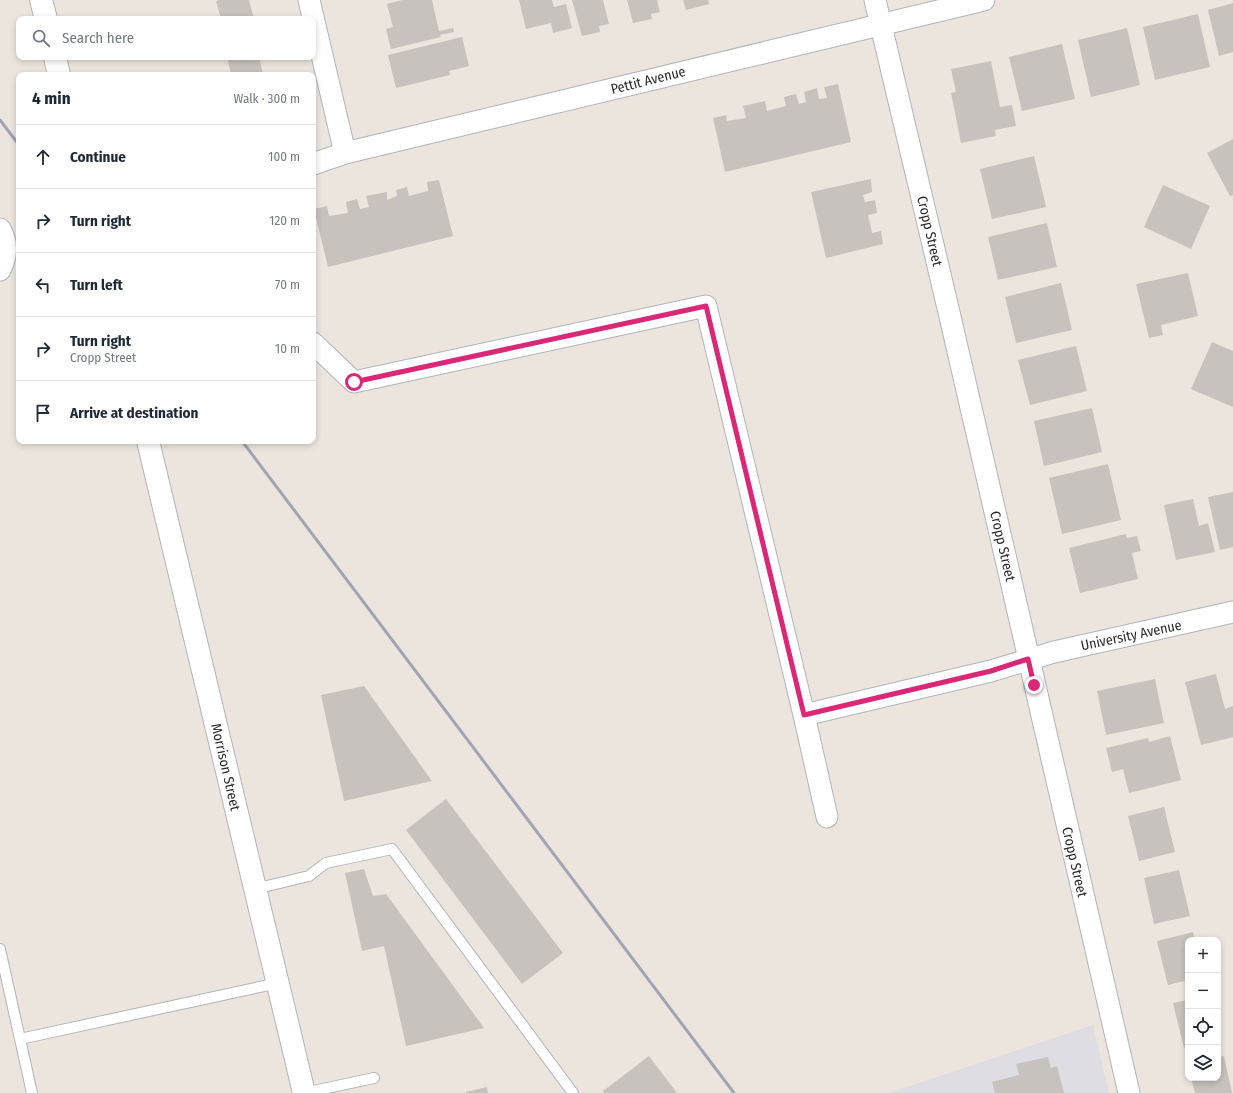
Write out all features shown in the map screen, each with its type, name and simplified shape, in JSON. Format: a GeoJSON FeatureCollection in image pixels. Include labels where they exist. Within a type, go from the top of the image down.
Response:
{"type":"FeatureCollection","features":[{"type":"Feature","properties":{"kind":"street"},"geometry":{"type":"LineString","coordinates":[[41,0],[45,16]]}},
{"type":"Feature","properties":{"kind":"street"},"geometry":{"type":"LineString","coordinates":[[309,0],[313,16]]}},
{"type":"Feature","properties":{"kind":"street","name":"Cropp Street"},"geometry":{"type":"LineString","coordinates":[[875,0],[948,308],[1129,1093]]}},
{"type":"Feature","properties":{"kind":"street","name":"Pettit Avenue"},"geometry":{"type":"LineString","coordinates":[[316,163],[345,153],[984,0]]}},
{"type":"Feature","properties":{"kind":"street"},"geometry":{"type":"LineString","coordinates":[[316,30],[345,153]]}},
{"type":"Feature","properties":{"kind":"street"},"geometry":{"type":"LineString","coordinates":[[56,60],[58,72]]}},
{"type":"Feature","properties":{"kind":"street"},"geometry":{"type":"LineString","coordinates":[[0,229],[4,236],[6,248],[5,260],[0,270]]}},
{"type":"Feature","properties":{"kind":"street"},"geometry":{"type":"LineString","coordinates":[[316,347],[354,382],[706,306],[827,816]]}},
{"type":"Feature","properties":{"kind":"street","name":"Morrison Street"},"geometry":{"type":"LineString","coordinates":[[149,444],[304,1093]]}},
{"type":"Feature","properties":{"kind":"street","name":"University Avenue"},"geometry":{"type":"LineString","coordinates":[[804,715],[991,671],[1054,652],[1233,612]]}},
{"type":"Feature","properties":{"kind":"lane"},"geometry":{"type":"LineString","coordinates":[[255,889],[309,876],[326,864],[392,849],[573,1093]]}},
{"type":"Feature","properties":{"kind":"lane"},"geometry":{"type":"LineString","coordinates":[[0,949],[32,1093]]}},
{"type":"Feature","properties":{"kind":"lane"},"geometry":{"type":"LineString","coordinates":[[20,1039],[278,983]]}},
{"type":"Feature","properties":{"kind":"lane"},"geometry":{"type":"LineString","coordinates":[[304,1093],[374,1078]]}},
{"type":"Feature","properties":{"kind":"shaded area"},"geometry":{"type":"Polygon","coordinates":[[[1093,1025],[1109,1093],[889,1093],[1093,1025]]]}},
{"type":"Feature","properties":{"kind":"building"},"geometry":{"type":"Polygon","coordinates":[[[249,0],[253,16],[220,16],[216,1],[249,0]]]}},
{"type":"Feature","properties":{"kind":"building"},"geometry":{"type":"Polygon","coordinates":[[[402,0],[432,0],[439,31],[453,28],[454,32],[440,35],[441,37],[391,49],[386,29],[393,27],[387,4],[402,0]]]}},
{"type":"Feature","properties":{"kind":"building"},"geometry":{"type":"Polygon","coordinates":[[[519,0],[552,0],[554,7],[566,4],[572,28],[553,33],[551,23],[526,29],[519,0]]]}},
{"type":"Feature","properties":{"kind":"building"},"geometry":{"type":"Polygon","coordinates":[[[572,0],[603,0],[609,24],[599,26],[600,32],[582,36],[572,0]]]}},
{"type":"Feature","properties":{"kind":"building"},"geometry":{"type":"Polygon","coordinates":[[[627,0],[657,0],[660,12],[651,14],[652,19],[633,23],[627,0]]]}},
{"type":"Feature","properties":{"kind":"building"},"geometry":{"type":"Polygon","coordinates":[[[683,0],[708,0],[709,4],[686,10],[683,0]]]}},
{"type":"Feature","properties":{"kind":"building"},"geometry":{"type":"Polygon","coordinates":[[[1233,3],[1233,52],[1219,56],[1208,10],[1233,3]]]}},
{"type":"Feature","properties":{"kind":"building"},"geometry":{"type":"Polygon","coordinates":[[[1198,14],[1210,67],[1155,80],[1143,27],[1198,14]]]}},
{"type":"Feature","properties":{"kind":"building"},"geometry":{"type":"Polygon","coordinates":[[[1127,28],[1140,85],[1091,97],[1078,40],[1127,28]]]}},
{"type":"Feature","properties":{"kind":"building"},"geometry":{"type":"Polygon","coordinates":[[[462,37],[469,66],[449,71],[450,75],[396,88],[388,55],[462,37]]]}},
{"type":"Feature","properties":{"kind":"building"},"geometry":{"type":"Polygon","coordinates":[[[1062,44],[1075,99],[1022,111],[1009,57],[1062,44]]]}},
{"type":"Feature","properties":{"kind":"building"},"geometry":{"type":"Polygon","coordinates":[[[228,60],[260,60],[262,72],[230,72],[228,60]]]}},
{"type":"Feature","properties":{"kind":"building"},"geometry":{"type":"Polygon","coordinates":[[[991,61],[1000,107],[1012,105],[1016,126],[995,130],[996,136],[961,143],[951,93],[956,92],[951,69],[991,61]]]}},
{"type":"Feature","properties":{"kind":"building"},"geometry":{"type":"Polygon","coordinates":[[[838,84],[851,142],[725,172],[713,118],[726,115],[727,121],[746,118],[743,106],[765,101],[767,111],[786,106],[784,97],[796,94],[799,104],[806,102],[804,92],[817,88],[819,99],[827,98],[824,87],[838,84]]]}},
{"type":"Feature","properties":{"kind":"building"},"geometry":{"type":"Polygon","coordinates":[[[1233,139],[1233,195],[1230,196],[1207,153],[1233,139]]]}},
{"type":"Feature","properties":{"kind":"building"},"geometry":{"type":"Polygon","coordinates":[[[1034,156],[1046,207],[992,219],[980,169],[1034,156]]]}},
{"type":"Feature","properties":{"kind":"building"},"geometry":{"type":"Polygon","coordinates":[[[871,179],[872,192],[863,195],[865,202],[875,200],[877,213],[868,215],[872,233],[881,231],[883,244],[826,258],[811,192],[871,179]]]}},
{"type":"Feature","properties":{"kind":"building"},"geometry":{"type":"Polygon","coordinates":[[[439,180],[453,236],[328,267],[316,217],[316,209],[327,206],[329,216],[348,213],[346,202],[357,199],[360,209],[369,207],[366,196],[387,192],[387,200],[397,196],[396,190],[407,187],[409,196],[428,191],[427,182],[439,180]]]}},
{"type":"Feature","properties":{"kind":"building"},"geometry":{"type":"Polygon","coordinates":[[[1163,185],[1210,206],[1191,249],[1144,227],[1163,185]]]}},
{"type":"Feature","properties":{"kind":"building"},"geometry":{"type":"Polygon","coordinates":[[[1047,223],[1057,267],[998,280],[988,237],[1047,223]]]}},
{"type":"Feature","properties":{"kind":"building"},"geometry":{"type":"Polygon","coordinates":[[[1188,273],[1198,316],[1161,325],[1163,335],[1149,338],[1136,284],[1188,273]]]}},
{"type":"Feature","properties":{"kind":"building"},"geometry":{"type":"Polygon","coordinates":[[[1061,283],[1072,330],[1016,343],[1005,297],[1061,283]]]}},
{"type":"Feature","properties":{"kind":"building"},"geometry":{"type":"Polygon","coordinates":[[[1212,342],[1233,351],[1233,407],[1191,389],[1212,342]]]}},
{"type":"Feature","properties":{"kind":"building"},"geometry":{"type":"Polygon","coordinates":[[[1076,346],[1087,391],[1030,405],[1018,360],[1076,346]]]}},
{"type":"Feature","properties":{"kind":"building"},"geometry":{"type":"Polygon","coordinates":[[[1092,408],[1102,452],[1044,466],[1034,421],[1092,408]]]}},
{"type":"Feature","properties":{"kind":"building"},"geometry":{"type":"Polygon","coordinates":[[[1108,464],[1121,520],[1062,534],[1049,478],[1108,464]]]}},
{"type":"Feature","properties":{"kind":"building"},"geometry":{"type":"Polygon","coordinates":[[[1233,492],[1233,547],[1220,550],[1208,497],[1233,492]]]}},
{"type":"Feature","properties":{"kind":"building"},"geometry":{"type":"Polygon","coordinates":[[[1193,499],[1199,526],[1208,523],[1215,552],[1176,560],[1164,505],[1193,499]]]}},
{"type":"Feature","properties":{"kind":"building"},"geometry":{"type":"Polygon","coordinates":[[[1126,534],[1127,538],[1137,536],[1141,551],[1132,553],[1138,579],[1080,593],[1069,548],[1126,534]]]}},
{"type":"Feature","properties":{"kind":"building"},"geometry":{"type":"Polygon","coordinates":[[[1216,674],[1225,709],[1233,706],[1233,737],[1201,745],[1185,682],[1216,674]]]}},
{"type":"Feature","properties":{"kind":"building"},"geometry":{"type":"Polygon","coordinates":[[[1155,679],[1164,723],[1106,735],[1097,691],[1155,679]]]}},
{"type":"Feature","properties":{"kind":"building"},"geometry":{"type":"Polygon","coordinates":[[[364,686],[432,781],[344,801],[321,695],[364,686]]]}},
{"type":"Feature","properties":{"kind":"building"},"geometry":{"type":"Polygon","coordinates":[[[1170,736],[1181,780],[1129,793],[1123,769],[1112,772],[1106,748],[1148,738],[1149,742],[1170,736]]]}},
{"type":"Feature","properties":{"kind":"building"},"geometry":{"type":"Polygon","coordinates":[[[446,799],[563,953],[522,984],[406,830],[446,799]]]}},
{"type":"Feature","properties":{"kind":"building"},"geometry":{"type":"Polygon","coordinates":[[[1164,807],[1175,852],[1139,861],[1128,816],[1164,807]]]}},
{"type":"Feature","properties":{"kind":"building"},"geometry":{"type":"Polygon","coordinates":[[[364,869],[373,896],[386,894],[484,1028],[406,1046],[384,946],[362,951],[345,873],[364,869]]]}},
{"type":"Feature","properties":{"kind":"building"},"geometry":{"type":"Polygon","coordinates":[[[1179,870],[1190,916],[1154,924],[1144,878],[1179,870]]]}},
{"type":"Feature","properties":{"kind":"building"},"geometry":{"type":"Polygon","coordinates":[[[1193,932],[1194,937],[1185,937],[1185,981],[1168,985],[1157,941],[1193,932]]]}},
{"type":"Feature","properties":{"kind":"building"},"geometry":{"type":"Polygon","coordinates":[[[1185,1001],[1185,1048],[1184,1048],[1173,1003],[1185,1001]]]}},
{"type":"Feature","properties":{"kind":"building"},"geometry":{"type":"Polygon","coordinates":[[[649,1056],[677,1093],[604,1093],[603,1091],[649,1056]]]}},
{"type":"Feature","properties":{"kind":"building"},"geometry":{"type":"Polygon","coordinates":[[[1221,1056],[1224,1056],[1232,1093],[1195,1093],[1192,1081],[1221,1081],[1221,1056]]]}},
{"type":"Feature","properties":{"kind":"building"},"geometry":{"type":"Polygon","coordinates":[[[1048,1057],[1051,1068],[1057,1066],[1064,1093],[995,1093],[992,1082],[1019,1075],[1016,1064],[1048,1057]]]}},
{"type":"Feature","properties":{"kind":"building"},"geometry":{"type":"Polygon","coordinates":[[[487,1087],[488,1093],[466,1093],[466,1092],[487,1087]]]}},
{"type":"Feature","properties":{"kind":"railway"},"geometry":{"type":"LineString","coordinates":[[0,120],[16,141]]}},
{"type":"Feature","properties":{"kind":"railway"},"geometry":{"type":"LineString","coordinates":[[244,444],[734,1093]]}},
{"type":"Feature","properties":{"kind":"route"},"geometry":{"type":"LineString","coordinates":[[354,382],[706,306],[804,715],[991,671],[1028,659],[1034,685]]}}]}
